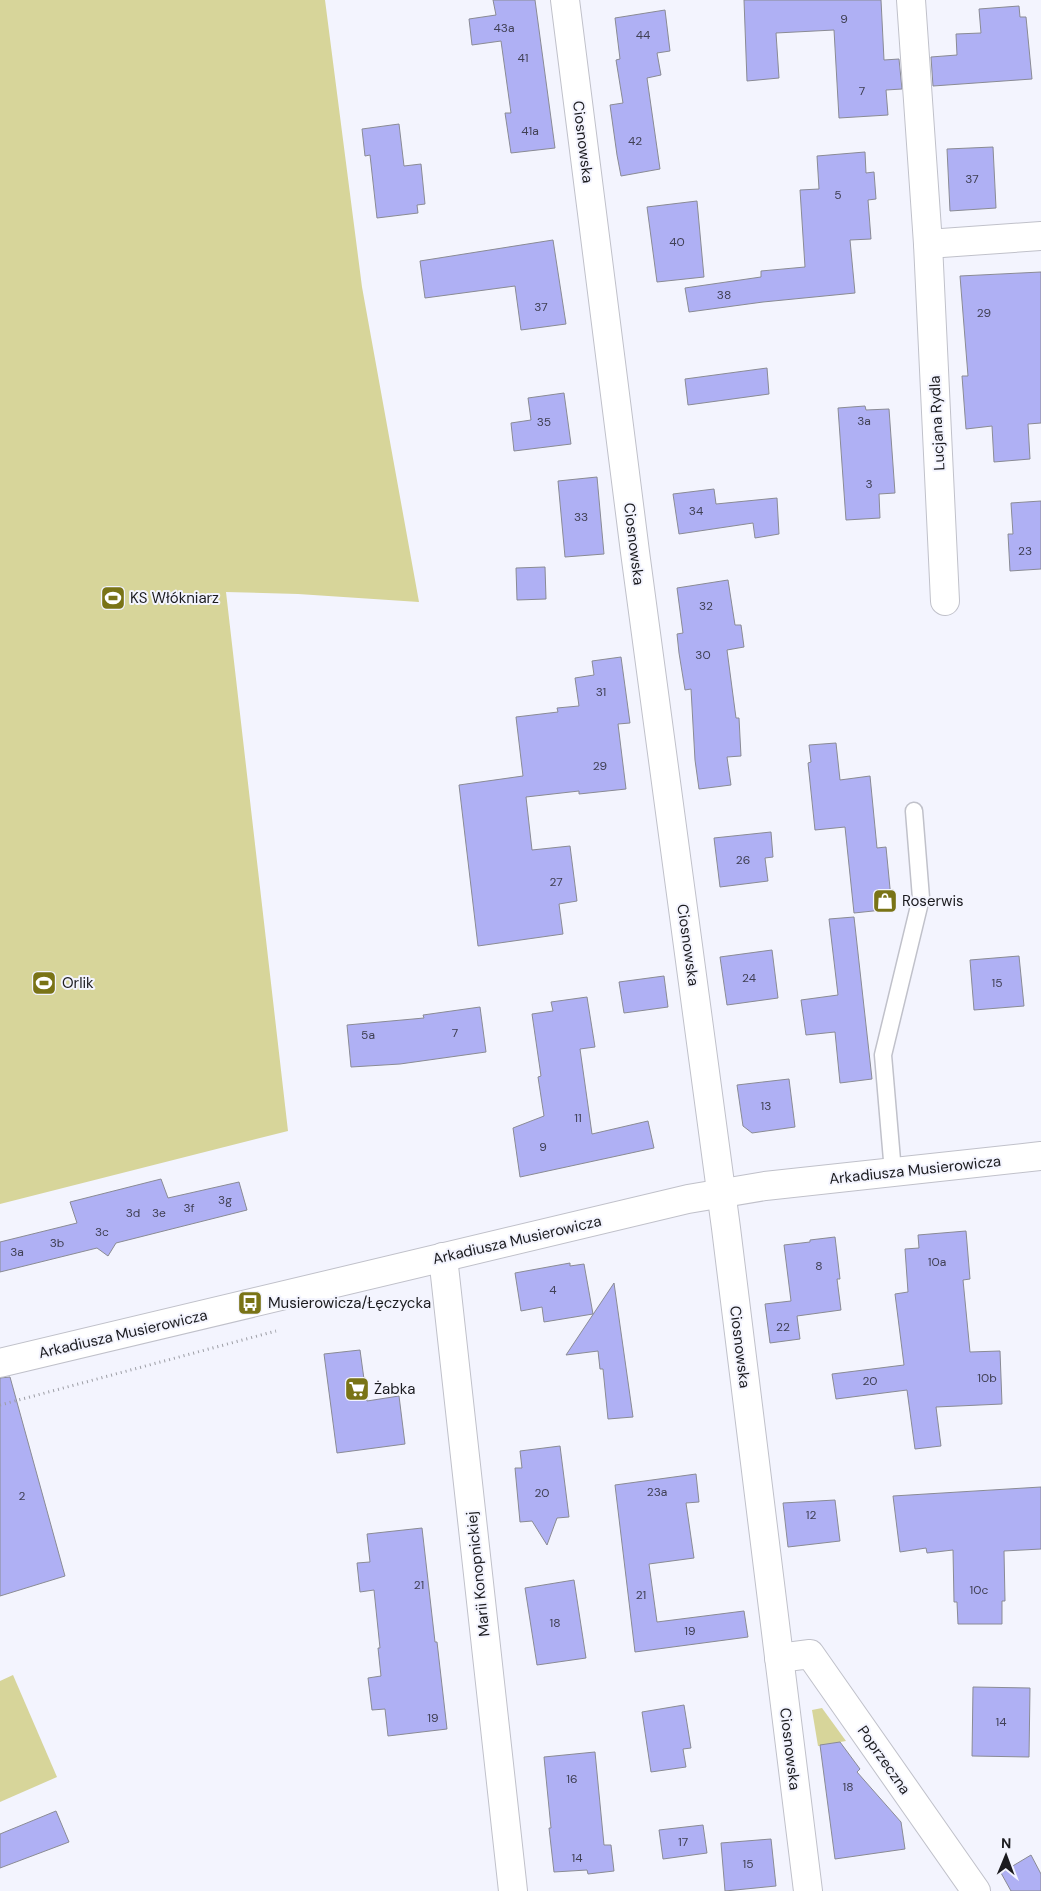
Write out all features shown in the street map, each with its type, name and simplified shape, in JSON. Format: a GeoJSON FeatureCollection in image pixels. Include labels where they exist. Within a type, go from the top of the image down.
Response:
{"type":"FeatureCollection","features":[{"type":"Feature","properties":{"kind":"street","name":"Ciosnowska"},"geometry":{"type":"LineString","coordinates":[[565,0],[636,562],[721,1192],[808,1891]]}},
{"type":"Feature","properties":{"kind":"street","name":"Lucjana Rydla"},"geometry":{"type":"LineString","coordinates":[[911,0],[928,244],[945,601]]}},
{"type":"Feature","properties":{"kind":"street"},"geometry":{"type":"LineString","coordinates":[[928,244],[1041,236]]}},
{"type":"Feature","properties":{"kind":"street","name":"Arkadiusza Musierowicza"},"geometry":{"type":"LineString","coordinates":[[0,1362],[721,1192],[1041,1156]]}},
{"type":"Feature","properties":{"kind":"street","name":"Marii Konopnickiej"},"geometry":{"type":"LineString","coordinates":[[443,1257],[514,1891]]}},
{"type":"Feature","properties":{"kind":"street","name":"Poprzeczna"},"geometry":{"type":"LineString","coordinates":[[779,1658],[810,1654],[976,1891]]}},
{"type":"Feature","properties":{"kind":"lane"},"geometry":{"type":"LineString","coordinates":[[893,1172],[883,1056],[921,898],[914,811]]}},
{"type":"Feature","properties":{"kind":"path"},"geometry":{"type":"LineString","coordinates":[[0,1405],[284,1329]]}},
{"type":"Feature","properties":{"kind":"shaded area","name":"KS Włókniarz"},"geometry":{"type":"Polygon","coordinates":[[[0,0],[325,0],[362,287],[419,602],[298,594],[226,592],[288,1131],[0,1204],[0,0]]]}},
{"type":"Feature","properties":{"kind":"shaded area"},"geometry":{"type":"Polygon","coordinates":[[[13,1675],[57,1777],[0,1802],[0,1681],[13,1675]]]}},
{"type":"Feature","properties":{"kind":"shaded area"},"geometry":{"type":"Polygon","coordinates":[[[822,1708],[846,1741],[818,1746],[812,1710],[822,1708]]]}},
{"type":"Feature","properties":{"kind":"building"},"geometry":{"type":"Polygon","coordinates":[[[493,0],[535,0],[555,148],[511,153],[505,113],[511,113],[501,41],[472,45],[469,19],[496,15],[493,0]]]}},
{"type":"Feature","properties":{"kind":"building"},"geometry":{"type":"Polygon","coordinates":[[[744,0],[881,0],[884,60],[899,59],[902,89],[886,90],[888,115],[839,118],[834,30],[776,33],[779,78],[747,81],[744,0]]]}},
{"type":"Feature","properties":{"kind":"building"},"geometry":{"type":"Polygon","coordinates":[[[1019,6],[1020,17],[1026,17],[1032,79],[933,86],[931,57],[957,55],[956,34],[981,33],[979,9],[1019,6]]]}},
{"type":"Feature","properties":{"kind":"building"},"geometry":{"type":"Polygon","coordinates":[[[665,10],[670,51],[657,53],[661,75],[647,78],[660,169],[621,176],[610,105],[623,103],[616,60],[620,59],[615,18],[665,10]]]}},
{"type":"Feature","properties":{"kind":"building"},"geometry":{"type":"Polygon","coordinates":[[[399,124],[404,166],[421,164],[425,204],[417,205],[418,213],[377,218],[370,155],[365,156],[362,129],[399,124]]]}},
{"type":"Feature","properties":{"kind":"building"},"geometry":{"type":"Polygon","coordinates":[[[993,147],[996,208],[950,211],[947,149],[993,147]]]}},
{"type":"Feature","properties":{"kind":"building"},"geometry":{"type":"Polygon","coordinates":[[[865,152],[866,173],[874,172],[876,199],[868,200],[871,239],[850,240],[855,293],[763,302],[689,312],[685,288],[761,277],[761,271],[805,267],[800,190],[819,189],[817,156],[865,152]]]}},
{"type":"Feature","properties":{"kind":"building"},"geometry":{"type":"Polygon","coordinates":[[[697,201],[704,277],[657,282],[647,207],[697,201]]]}},
{"type":"Feature","properties":{"kind":"building"},"geometry":{"type":"Polygon","coordinates":[[[553,240],[566,324],[521,330],[515,286],[425,298],[420,261],[553,240]]]}},
{"type":"Feature","properties":{"kind":"building"},"geometry":{"type":"Polygon","coordinates":[[[1041,272],[1041,423],[1028,424],[1030,459],[994,462],[992,426],[966,429],[962,376],[968,376],[960,276],[1041,272]]]}},
{"type":"Feature","properties":{"kind":"building"},"geometry":{"type":"Polygon","coordinates":[[[767,368],[769,394],[688,405],[685,379],[767,368]]]}},
{"type":"Feature","properties":{"kind":"building"},"geometry":{"type":"Polygon","coordinates":[[[564,393],[571,444],[514,451],[511,423],[531,420],[528,398],[564,393]]]}},
{"type":"Feature","properties":{"kind":"building"},"geometry":{"type":"Polygon","coordinates":[[[865,406],[866,410],[889,409],[895,493],[879,494],[880,518],[846,520],[838,408],[865,406]]]}},
{"type":"Feature","properties":{"kind":"building"},"geometry":{"type":"Polygon","coordinates":[[[597,477],[604,554],[565,557],[558,481],[597,477]]]}},
{"type":"Feature","properties":{"kind":"building"},"geometry":{"type":"Polygon","coordinates":[[[714,489],[716,504],[777,498],[779,534],[755,538],[753,523],[679,534],[673,494],[714,489]]]}},
{"type":"Feature","properties":{"kind":"building"},"geometry":{"type":"Polygon","coordinates":[[[1041,501],[1041,569],[1010,571],[1008,534],[1013,534],[1011,503],[1041,501]]]}},
{"type":"Feature","properties":{"kind":"building"},"geometry":{"type":"Polygon","coordinates":[[[545,567],[546,599],[517,600],[516,568],[545,567]]]}},
{"type":"Feature","properties":{"kind":"building"},"geometry":{"type":"Polygon","coordinates":[[[728,580],[735,625],[741,625],[744,647],[727,650],[736,718],[739,718],[741,756],[727,757],[731,785],[699,789],[695,760],[691,689],[685,690],[679,653],[677,634],[683,633],[677,588],[728,580]]]}},
{"type":"Feature","properties":{"kind":"building"},"geometry":{"type":"Polygon","coordinates":[[[621,657],[630,723],[618,724],[626,789],[579,794],[579,791],[526,797],[532,850],[570,846],[577,901],[559,904],[563,934],[478,946],[459,785],[523,776],[516,717],[558,712],[557,708],[579,706],[575,678],[594,675],[592,661],[621,657]]]}},
{"type":"Feature","properties":{"kind":"building"},"geometry":{"type":"Polygon","coordinates":[[[836,743],[840,780],[870,776],[877,848],[886,847],[892,909],[854,913],[845,827],[815,830],[808,763],[811,762],[809,745],[836,743]]]}},
{"type":"Feature","properties":{"kind":"building"},"geometry":{"type":"Polygon","coordinates":[[[771,832],[773,857],[765,858],[768,881],[720,887],[714,838],[771,832]]]}},
{"type":"Feature","properties":{"kind":"building"},"geometry":{"type":"Polygon","coordinates":[[[854,917],[872,1079],[840,1083],[835,1032],[806,1035],[801,1000],[838,995],[829,919],[854,917]]]}},
{"type":"Feature","properties":{"kind":"building"},"geometry":{"type":"Polygon","coordinates":[[[772,950],[778,998],[727,1005],[720,957],[772,950]]]}},
{"type":"Feature","properties":{"kind":"building"},"geometry":{"type":"Polygon","coordinates":[[[1019,956],[1024,1006],[974,1010],[970,960],[1019,956]]]}},
{"type":"Feature","properties":{"kind":"building"},"geometry":{"type":"Polygon","coordinates":[[[664,976],[668,1007],[624,1013],[619,982],[664,976]]]}},
{"type":"Feature","properties":{"kind":"building"},"geometry":{"type":"Polygon","coordinates":[[[587,997],[595,1047],[580,1049],[592,1134],[648,1121],[654,1148],[520,1177],[513,1128],[544,1116],[538,1077],[541,1076],[532,1014],[553,1011],[551,1002],[587,997]]]}},
{"type":"Feature","properties":{"kind":"building"},"geometry":{"type":"Polygon","coordinates":[[[480,1007],[486,1052],[400,1064],[351,1067],[347,1025],[424,1018],[423,1015],[480,1007]]]}},
{"type":"Feature","properties":{"kind":"building"},"geometry":{"type":"Polygon","coordinates":[[[789,1079],[795,1127],[752,1133],[743,1126],[737,1085],[789,1079]]]}},
{"type":"Feature","properties":{"kind":"building"},"geometry":{"type":"Polygon","coordinates":[[[161,1179],[168,1198],[239,1182],[247,1210],[116,1243],[108,1256],[97,1248],[0,1272],[0,1242],[77,1223],[70,1202],[161,1179]]]}},
{"type":"Feature","properties":{"kind":"building"},"geometry":{"type":"Polygon","coordinates":[[[966,1231],[970,1279],[963,1280],[970,1352],[1000,1351],[1002,1404],[936,1407],[941,1446],[915,1449],[907,1390],[836,1399],[832,1374],[904,1365],[895,1294],[908,1292],[905,1249],[919,1248],[918,1235],[966,1231]]]}},
{"type":"Feature","properties":{"kind":"building"},"geometry":{"type":"Polygon","coordinates":[[[835,1237],[840,1279],[837,1279],[841,1310],[797,1316],[800,1339],[770,1343],[765,1304],[791,1301],[784,1245],[835,1237]]]}},
{"type":"Feature","properties":{"kind":"building"},"geometry":{"type":"Polygon","coordinates":[[[570,1263],[570,1266],[584,1264],[593,1314],[544,1322],[542,1307],[521,1311],[515,1273],[570,1263]]]}},
{"type":"Feature","properties":{"kind":"building"},"geometry":{"type":"Polygon","coordinates":[[[614,1283],[633,1417],[608,1419],[603,1369],[600,1369],[598,1351],[566,1355],[614,1283]]]}},
{"type":"Feature","properties":{"kind":"building"},"geometry":{"type":"Polygon","coordinates":[[[360,1350],[367,1401],[399,1396],[405,1444],[337,1453],[324,1354],[360,1350]]]}},
{"type":"Feature","properties":{"kind":"building"},"geometry":{"type":"Polygon","coordinates":[[[10,1377],[65,1576],[0,1596],[0,1378],[10,1377]]]}},
{"type":"Feature","properties":{"kind":"building"},"geometry":{"type":"Polygon","coordinates":[[[560,1446],[569,1517],[557,1518],[547,1545],[532,1521],[520,1522],[515,1468],[522,1468],[520,1451],[560,1446]]]}},
{"type":"Feature","properties":{"kind":"building"},"geometry":{"type":"Polygon","coordinates":[[[696,1474],[699,1502],[686,1503],[694,1558],[649,1564],[657,1622],[744,1611],[748,1637],[635,1652],[615,1485],[696,1474]]]}},
{"type":"Feature","properties":{"kind":"building"},"geometry":{"type":"Polygon","coordinates":[[[1041,1487],[1041,1549],[1004,1551],[1005,1601],[1002,1601],[1002,1624],[958,1624],[957,1602],[954,1602],[953,1550],[927,1553],[926,1548],[900,1552],[893,1496],[1041,1487]]]}},
{"type":"Feature","properties":{"kind":"building"},"geometry":{"type":"Polygon","coordinates":[[[835,1500],[840,1541],[788,1547],[783,1503],[835,1500]]]}},
{"type":"Feature","properties":{"kind":"building"},"geometry":{"type":"Polygon","coordinates":[[[422,1528],[447,1729],[388,1736],[385,1709],[372,1710],[368,1678],[381,1676],[374,1590],[360,1592],[357,1563],[370,1562],[367,1534],[422,1528]]]}},
{"type":"Feature","properties":{"kind":"building"},"geometry":{"type":"Polygon","coordinates":[[[574,1580],[586,1658],[537,1665],[525,1588],[574,1580]]]}},
{"type":"Feature","properties":{"kind":"building"},"geometry":{"type":"Polygon","coordinates":[[[973,1687],[1030,1688],[1029,1757],[972,1756],[973,1687]]]}},
{"type":"Feature","properties":{"kind":"building"},"geometry":{"type":"Polygon","coordinates":[[[684,1705],[691,1748],[683,1749],[686,1767],[651,1772],[642,1712],[684,1705]]]}},
{"type":"Feature","properties":{"kind":"building"},"geometry":{"type":"Polygon","coordinates":[[[840,1742],[860,1769],[857,1772],[901,1822],[905,1849],[835,1859],[820,1745],[840,1742]]]}},
{"type":"Feature","properties":{"kind":"building"},"geometry":{"type":"Polygon","coordinates":[[[595,1752],[604,1845],[611,1845],[614,1871],[588,1874],[587,1870],[554,1872],[544,1757],[595,1752]]]}},
{"type":"Feature","properties":{"kind":"building"},"geometry":{"type":"Polygon","coordinates":[[[56,1811],[69,1842],[0,1868],[0,1834],[56,1811]]]}},
{"type":"Feature","properties":{"kind":"building"},"geometry":{"type":"Polygon","coordinates":[[[703,1825],[707,1853],[663,1859],[659,1830],[703,1825]]]}},
{"type":"Feature","properties":{"kind":"building"},"geometry":{"type":"Polygon","coordinates":[[[771,1839],[776,1886],[725,1891],[721,1843],[771,1839]]]}},
{"type":"Feature","properties":{"kind":"building"},"geometry":{"type":"Polygon","coordinates":[[[1031,1855],[1041,1874],[1041,1891],[1011,1891],[1001,1873],[1031,1855]]]}},
{"type":"Feature","properties":{"kind":"place","name":"KS Włókniarz"},"geometry":{"type":"Point","coordinates":[113,598]}},
{"type":"Feature","properties":{"kind":"place","name":"Roserwis"},"geometry":{"type":"Point","coordinates":[885,901]}},
{"type":"Feature","properties":{"kind":"place","name":"Orlik"},"geometry":{"type":"Point","coordinates":[44,983]}},
{"type":"Feature","properties":{"kind":"place","name":"Musierowicza/Łęczycka"},"geometry":{"type":"Point","coordinates":[250,1303]}},
{"type":"Feature","properties":{"kind":"place","name":"Żabka"},"geometry":{"type":"Point","coordinates":[357,1389]}}]}
